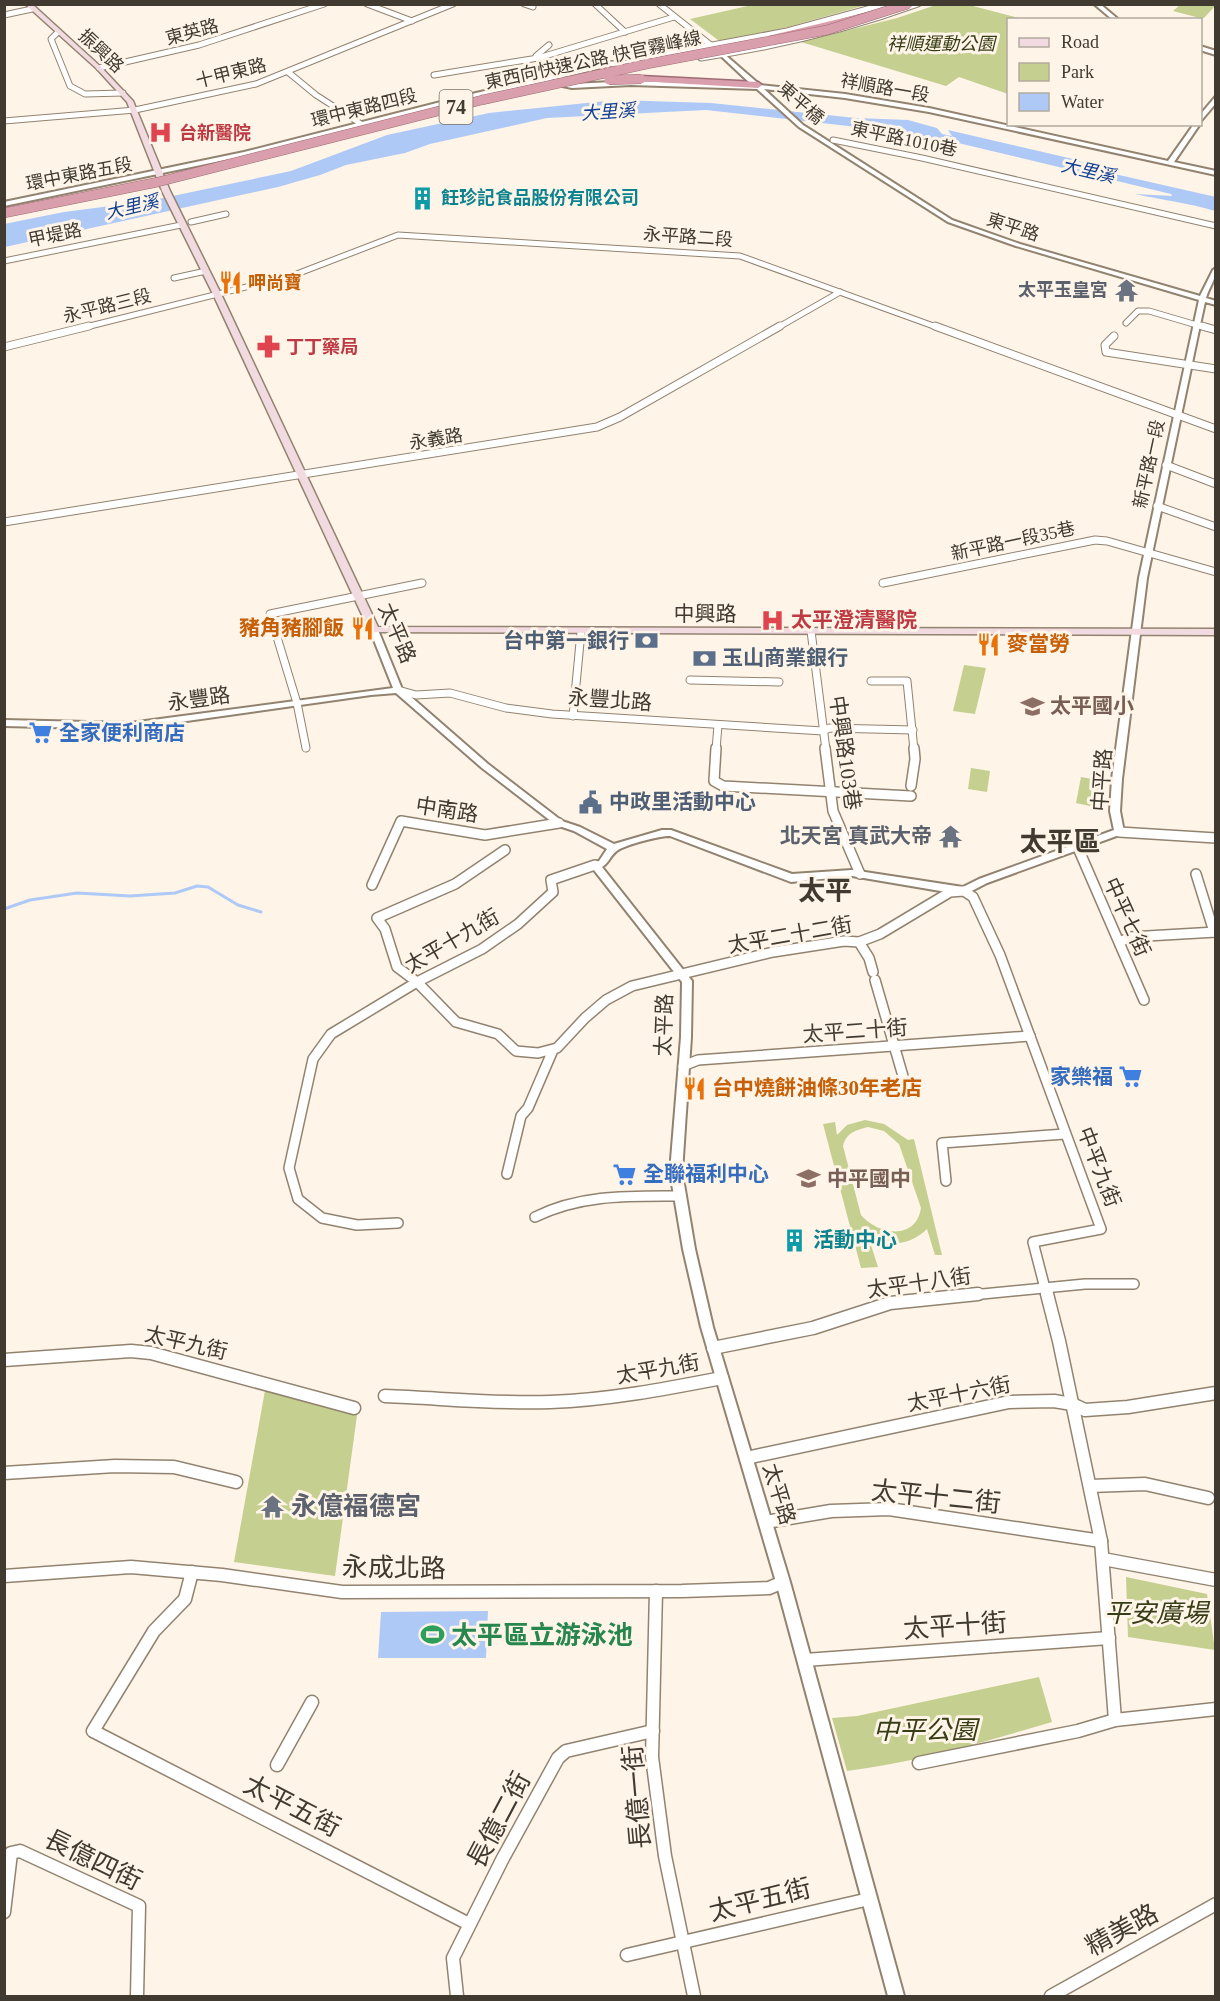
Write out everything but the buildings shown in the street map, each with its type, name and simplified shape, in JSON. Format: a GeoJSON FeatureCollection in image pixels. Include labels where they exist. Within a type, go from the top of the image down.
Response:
{"type":"FeatureCollection","features":[{"type":"Feature","properties":{"kind":"highway"},"geometry":{"type":"LineString","coordinates":[[840,21],[881,4]]}},
{"type":"Feature","properties":{"kind":"highway","name":"東西向快速公路 快官霧峰線"},"geometry":{"type":"LineString","coordinates":[[4,206],[192,169],[540,82],[840,21],[893,4]]}},
{"type":"Feature","properties":{"kind":"highway","name":"東西向快速公路 快官霧峰線"},"geometry":{"type":"LineString","coordinates":[[4,213],[158,182],[423,115],[648,64],[827,30],[908,4]]}},
{"type":"Feature","properties":{"kind":"highway"},"geometry":{"type":"LineString","coordinates":[[423,115],[577,83],[641,79],[759,86]]}},
{"type":"Feature","properties":{"kind":"main road","name":"振興路"},"geometry":{"type":"LineString","coordinates":[[30,7],[99,68],[123,93],[135,110],[160,176],[186,223]]}},
{"type":"Feature","properties":{"kind":"main road","name":"太平路"},"geometry":{"type":"LineString","coordinates":[[186,223],[216,294],[374,630]]}},
{"type":"Feature","properties":{"kind":"main road","name":"中興路"},"geometry":{"type":"LineString","coordinates":[[374,630],[1215,632]]}},
{"type":"Feature","properties":{"kind":"street","name":"東英路"},"geometry":{"type":"LineString","coordinates":[[99,68],[199,45],[324,4]]}},
{"type":"Feature","properties":{"kind":"street"},"geometry":{"type":"LineString","coordinates":[[367,4],[412,21]]}},
{"type":"Feature","properties":{"kind":"street","name":"十甲東路"},"geometry":{"type":"LineString","coordinates":[[4,121],[135,110],[235,89],[288,72],[453,4]]}},
{"type":"Feature","properties":{"kind":"street"},"geometry":{"type":"LineString","coordinates":[[524,4],[533,7]]}},
{"type":"Feature","properties":{"kind":"street"},"geometry":{"type":"LineString","coordinates":[[595,4],[625,32]]}},
{"type":"Feature","properties":{"kind":"street"},"geometry":{"type":"LineString","coordinates":[[659,4],[759,86]]}},
{"type":"Feature","properties":{"kind":"street","name":"環中東路四段"},"geometry":{"type":"LineString","coordinates":[[756,37],[836,17],[876,4]]}},
{"type":"Feature","properties":{"kind":"street","name":"環中東路四段"},"geometry":{"type":"LineString","coordinates":[[160,176],[563,75],[819,24],[886,4]]}},
{"type":"Feature","properties":{"kind":"street","name":"環中東路四段"},"geometry":{"type":"LineString","coordinates":[[612,64],[674,62],[723,55],[853,27],[918,4]]}},
{"type":"Feature","properties":{"kind":"street"},"geometry":{"type":"LineString","coordinates":[[1096,4],[1115,18]]}},
{"type":"Feature","properties":{"kind":"street"},"geometry":{"type":"LineString","coordinates":[[4,15],[30,7]]}},
{"type":"Feature","properties":{"kind":"street"},"geometry":{"type":"LineString","coordinates":[[434,75],[538,58],[674,17]]}},
{"type":"Feature","properties":{"kind":"street","name":"振興路"},"geometry":{"type":"LineString","coordinates":[[58,32],[51,39],[62,72],[70,86],[84,94],[123,93]]}},
{"type":"Feature","properties":{"kind":"street"},"geometry":{"type":"LineString","coordinates":[[538,58],[536,56],[549,45]]}},
{"type":"Feature","properties":{"kind":"street"},"geometry":{"type":"LineString","coordinates":[[538,58],[563,75]]}},
{"type":"Feature","properties":{"kind":"street"},"geometry":{"type":"LineString","coordinates":[[288,72],[361,124]]}},
{"type":"Feature","properties":{"kind":"street","name":"祥順路一段"},"geometry":{"type":"LineString","coordinates":[[563,75],[660,77],[890,98],[1007,123]]}},
{"type":"Feature","properties":{"kind":"street","name":"祥順路一段"},"geometry":{"type":"LineString","coordinates":[[544,80],[572,86],[631,83],[759,86],[895,104],[1215,168]]}},
{"type":"Feature","properties":{"kind":"street","name":"東平橋"},"geometry":{"type":"LineString","coordinates":[[759,86],[801,126],[819,138]]}},
{"type":"Feature","properties":{"kind":"street"},"geometry":{"type":"LineString","coordinates":[[1202,105],[1215,87]]}},
{"type":"Feature","properties":{"kind":"street"},"geometry":{"type":"LineString","coordinates":[[1202,117],[1215,98]]}},
{"type":"Feature","properties":{"kind":"street","name":"祥順路一段"},"geometry":{"type":"LineString","coordinates":[[1023,126],[1215,173]]}},
{"type":"Feature","properties":{"kind":"street"},"geometry":{"type":"LineString","coordinates":[[1168,160],[1188,126]]}},
{"type":"Feature","properties":{"kind":"street"},"geometry":{"type":"LineString","coordinates":[[1168,160],[1195,126]]}},
{"type":"Feature","properties":{"kind":"street","name":"東平路"},"geometry":{"type":"LineString","coordinates":[[819,138],[950,220],[1018,245],[1215,303]]}},
{"type":"Feature","properties":{"kind":"street","name":"東平路1010巷"},"geometry":{"type":"LineString","coordinates":[[833,140],[968,168],[1215,226]]}},
{"type":"Feature","properties":{"kind":"street","name":"環中東路五段"},"geometry":{"type":"LineString","coordinates":[[4,206],[160,176]]}},
{"type":"Feature","properties":{"kind":"street","name":"甲堤路"},"geometry":{"type":"LineString","coordinates":[[4,261],[226,214]]}},
{"type":"Feature","properties":{"kind":"street","name":"永平路二段"},"geometry":{"type":"LineString","coordinates":[[216,294],[300,274],[398,235],[407,234],[740,256],[1215,429]]}},
{"type":"Feature","properties":{"kind":"street","name":"新平路一段"},"geometry":{"type":"LineString","coordinates":[[1131,669],[1148,552],[1187,363],[1203,300],[1215,270]]}},
{"type":"Feature","properties":{"kind":"street"},"geometry":{"type":"LineString","coordinates":[[174,278],[206,271]]}},
{"type":"Feature","properties":{"kind":"street","name":"永義路"},"geometry":{"type":"LineString","coordinates":[[4,522],[597,427],[620,417],[840,292]]}},
{"type":"Feature","properties":{"kind":"street","name":"永平路三段"},"geometry":{"type":"LineString","coordinates":[[4,347],[216,294]]}},
{"type":"Feature","properties":{"kind":"street"},"geometry":{"type":"LineString","coordinates":[[1126,323],[1138,311],[1144,310],[1215,330]]}},
{"type":"Feature","properties":{"kind":"street"},"geometry":{"type":"LineString","coordinates":[[1114,336],[1105,345],[1106,352],[1215,369]]}},
{"type":"Feature","properties":{"kind":"street"},"geometry":{"type":"LineString","coordinates":[[1166,465],[1215,484]]}},
{"type":"Feature","properties":{"kind":"street"},"geometry":{"type":"LineString","coordinates":[[1157,506],[1215,527]]}},
{"type":"Feature","properties":{"kind":"street","name":"新平路一段35巷"},"geometry":{"type":"LineString","coordinates":[[883,583],[1095,540],[1148,552],[1215,572]]}},
{"type":"Feature","properties":{"kind":"street"},"geometry":{"type":"LineString","coordinates":[[306,748],[297,703],[270,614],[422,583]]}},
{"type":"Feature","properties":{"kind":"street","name":"太平路"},"geometry":{"type":"LineString","coordinates":[[374,630],[398,690],[485,766],[559,823],[577,829],[613,848]]}},
{"type":"Feature","properties":{"kind":"street"},"geometry":{"type":"LineString","coordinates":[[573,716],[581,632]]}},
{"type":"Feature","properties":{"kind":"street","name":"中興路103巷"},"geometry":{"type":"LineString","coordinates":[[811,632],[830,792],[837,822],[860,874]]}},
{"type":"Feature","properties":{"kind":"street","name":"中平路"},"geometry":{"type":"LineString","coordinates":[[963,891],[983,881],[1119,832],[1115,811],[1117,779],[1131,669]]}},
{"type":"Feature","properties":{"kind":"street"},"geometry":{"type":"LineString","coordinates":[[690,680],[779,682]]}},
{"type":"Feature","properties":{"kind":"street"},"geometry":{"type":"LineString","coordinates":[[871,681],[907,681],[915,759],[911,786]]}},
{"type":"Feature","properties":{"kind":"street","name":"永豐路"},"geometry":{"type":"LineString","coordinates":[[4,723],[130,726],[398,690]]}},
{"type":"Feature","properties":{"kind":"street","name":"永豐北路"},"geometry":{"type":"LineString","coordinates":[[398,690],[416,695],[450,693],[506,708],[573,716],[823,731],[829,728],[913,730]]}},
{"type":"Feature","properties":{"kind":"street"},"geometry":{"type":"LineString","coordinates":[[718,725],[714,782],[732,788],[911,796]]}},
{"type":"Feature","properties":{"kind":"street","name":"中南路"},"geometry":{"type":"LineString","coordinates":[[372,885],[401,821],[485,835],[559,823]]}},
{"type":"Feature","properties":{"kind":"street"},"geometry":{"type":"LineString","coordinates":[[1119,832],[1215,838]]}},
{"type":"Feature","properties":{"kind":"street"},"geometry":{"type":"LineString","coordinates":[[595,865],[602,863],[613,848],[662,833],[671,833],[791,878],[860,874],[963,891]]}},
{"type":"Feature","properties":{"kind":"street","name":"中平七街"},"geometry":{"type":"LineString","coordinates":[[1078,848],[1144,1000]]}},
{"type":"Feature","properties":{"kind":"street"},"geometry":{"type":"LineString","coordinates":[[504,850],[455,884],[377,918],[385,929],[397,967],[417,982],[456,1022],[462,1026],[498,1034],[516,1051],[538,1053],[553,1050]]}},
{"type":"Feature","properties":{"kind":"street","name":"太平路"},"geometry":{"type":"LineString","coordinates":[[595,865],[683,976],[688,992],[676,1156],[689,1249],[713,1348],[783,1582],[896,1996]]}},
{"type":"Feature","properties":{"kind":"street","name":"太平十九街"},"geometry":{"type":"LineString","coordinates":[[398,1223],[357,1225],[322,1218],[298,1199],[288,1168],[312,1059],[331,1034],[374,1006],[482,949],[518,924],[553,892],[551,880],[595,865]]}},
{"type":"Feature","properties":{"kind":"street"},"geometry":{"type":"LineString","coordinates":[[1120,942],[1130,937],[1215,932],[1196,874]]}},
{"type":"Feature","properties":{"kind":"street","name":"太平二十二街"},"geometry":{"type":"LineString","coordinates":[[553,1050],[562,1044],[585,1018],[616,993],[670,976],[683,976],[738,959],[844,940],[859,942],[880,934],[950,892],[963,891]]}},
{"type":"Feature","properties":{"kind":"street","name":"中平九街"},"geometry":{"type":"LineString","coordinates":[[963,891],[973,897],[987,923],[1101,1229],[1033,1242],[1046,1288],[1101,1541],[1115,1720]]}},
{"type":"Feature","properties":{"kind":"street"},"geometry":{"type":"LineString","coordinates":[[859,942],[869,958],[905,1083]]}},
{"type":"Feature","properties":{"kind":"street","name":"太平二十街"},"geometry":{"type":"LineString","coordinates":[[683,1066],[698,1060],[1030,1036]]}},
{"type":"Feature","properties":{"kind":"street"},"geometry":{"type":"LineString","coordinates":[[507,1174],[521,1116],[528,1108],[553,1050]]}},
{"type":"Feature","properties":{"kind":"street"},"geometry":{"type":"LineString","coordinates":[[946,1181],[942,1143],[1065,1134]]}},
{"type":"Feature","properties":{"kind":"street"},"geometry":{"type":"LineString","coordinates":[[535,1218],[556,1206],[584,1199],[680,1196]]}},
{"type":"Feature","properties":{"kind":"street","name":"太平十八街"},"geometry":{"type":"LineString","coordinates":[[713,1348],[813,1328],[890,1303],[1085,1284],[1134,1284]]}},
{"type":"Feature","properties":{"kind":"street","name":"太平九街"},"geometry":{"type":"LineString","coordinates":[[4,1360],[119,1352],[151,1353],[354,1408]]}},
{"type":"Feature","properties":{"kind":"street","name":"太平九街"},"geometry":{"type":"LineString","coordinates":[[385,1396],[574,1401],[647,1392],[722,1378]]}},
{"type":"Feature","properties":{"kind":"street","name":"太平十六街"},"geometry":{"type":"LineString","coordinates":[[746,1458],[1009,1402],[1054,1401],[1072,1404],[1085,1410],[1128,1407],[1215,1393]]}},
{"type":"Feature","properties":{"kind":"street"},"geometry":{"type":"LineString","coordinates":[[4,1473],[115,1466],[174,1467],[236,1482]]}},
{"type":"Feature","properties":{"kind":"street"},"geometry":{"type":"LineString","coordinates":[[1090,1486],[1145,1485],[1208,1498]]}},
{"type":"Feature","properties":{"kind":"street","name":"太平十二街"},"geometry":{"type":"LineString","coordinates":[[766,1522],[831,1511],[889,1509],[1101,1541]]}},
{"type":"Feature","properties":{"kind":"street"},"geometry":{"type":"LineString","coordinates":[[1103,1559],[1215,1580]]}},
{"type":"Feature","properties":{"kind":"street","name":"永成北路"},"geometry":{"type":"LineString","coordinates":[[4,1576],[131,1567],[192,1572],[342,1592],[656,1591],[769,1588],[783,1582]]}},
{"type":"Feature","properties":{"kind":"street","name":"太平五街"},"geometry":{"type":"LineString","coordinates":[[192,1572],[185,1599],[154,1631],[93,1731],[469,1924]]}},
{"type":"Feature","properties":{"kind":"street","name":"長億一街"},"geometry":{"type":"LineString","coordinates":[[656,1591],[652,1757],[660,1824],[694,1996]]}},
{"type":"Feature","properties":{"kind":"street","name":"太平十街"},"geometry":{"type":"LineString","coordinates":[[805,1660],[1109,1638]]}},
{"type":"Feature","properties":{"kind":"street"},"geometry":{"type":"LineString","coordinates":[[277,1764],[312,1702]]}},
{"type":"Feature","properties":{"kind":"street"},"geometry":{"type":"LineString","coordinates":[[920,1763],[1078,1731],[1115,1720],[1215,1709]]}},
{"type":"Feature","properties":{"kind":"street","name":"長億二街"},"geometry":{"type":"LineString","coordinates":[[457,1996],[453,1958],[558,1758],[566,1751],[653,1731]]}},
{"type":"Feature","properties":{"kind":"street","name":"長億四街"},"geometry":{"type":"LineString","coordinates":[[4,1912],[11,1853],[20,1851],[140,1906],[136,1996]]}},
{"type":"Feature","properties":{"kind":"street","name":"太平五街"},"geometry":{"type":"LineString","coordinates":[[627,1955],[869,1899]]}},
{"type":"Feature","properties":{"kind":"street","name":"精美路"},"geometry":{"type":"LineString","coordinates":[[1051,1996],[1215,1904]]}},
{"type":"Feature","properties":{"kind":"street"},"geometry":{"type":"LineString","coordinates":[[452,1996],[457,1996]]}},
{"type":"Feature","properties":{"kind":"green space"},"geometry":{"type":"Polygon","coordinates":[[[1181,4],[1216,5],[1204,18],[1200,18],[1173,11],[1181,4]]]}},
{"type":"Feature","properties":{"kind":"green space"},"geometry":{"type":"Polygon","coordinates":[[[752,5],[866,5],[788,27],[727,40],[718,40],[690,19],[752,5]]]}},
{"type":"Feature","properties":{"kind":"green space","name":"祥順運動公園"},"geometry":{"type":"Polygon","coordinates":[[[936,5],[969,5],[1019,18],[1007,18],[1007,94],[959,77],[946,86],[801,42],[897,18],[936,5]]]}},
{"type":"Feature","properties":{"kind":"green space"},"geometry":{"type":"Polygon","coordinates":[[[964,665],[986,668],[975,714],[953,711],[964,665]]]}},
{"type":"Feature","properties":{"kind":"green space"},"geometry":{"type":"Polygon","coordinates":[[[971,768],[990,771],[987,792],[968,789],[971,768]]]}},
{"type":"Feature","properties":{"kind":"green space"},"geometry":{"type":"Polygon","coordinates":[[[1081,777],[1104,781],[1099,808],[1076,803],[1081,777]]]}},
{"type":"Feature","properties":{"kind":"green space"},"geometry":{"type":"Polygon","coordinates":[[[865,1120],[884,1124],[908,1140],[914,1139],[942,1255],[935,1255],[927,1229],[913,1239],[899,1243],[884,1242],[868,1236],[878,1267],[861,1268],[823,1124],[835,1122],[837,1135],[847,1125],[865,1120]],[[868,1127],[859,1129],[849,1135],[843,1146],[861,1215],[877,1227],[886,1230],[904,1230],[918,1219],[921,1208],[899,1144],[884,1131],[868,1127]]]}},
{"type":"Feature","properties":{"kind":"green space"},"geometry":{"type":"Polygon","coordinates":[[[266,1385],[358,1408],[335,1576],[234,1562],[266,1385]]]}},
{"type":"Feature","properties":{"kind":"green space","name":"平安廣場"},"geometry":{"type":"Polygon","coordinates":[[[1126,1577],[1207,1594],[1215,1650],[1128,1637],[1126,1577]]]}},
{"type":"Feature","properties":{"kind":"green space","name":"中平公園"},"geometry":{"type":"Polygon","coordinates":[[[1039,1677],[1052,1722],[925,1757],[847,1771],[832,1718],[857,1716],[1039,1677]]]}},
{"type":"Feature","properties":{"kind":"water","name":"大里溪"},"geometry":{"type":"Polygon","coordinates":[[[616,100],[711,103],[856,118],[908,120],[937,128],[942,134],[952,136],[948,130],[1073,159],[1119,175],[1216,197],[1215,211],[1135,194],[1172,196],[1171,194],[954,142],[857,127],[706,110],[547,118],[346,165],[278,187],[5,247],[4,224],[64,212],[149,201],[291,171],[387,135],[489,113],[616,100]]]}},
{"type":"Feature","properties":{"kind":"water","name":"太平區立游泳池"},"geometry":{"type":"Polygon","coordinates":[[[488,1611],[486,1658],[378,1658],[381,1612],[488,1611]]]}},
{"type":"Feature","properties":{"kind":"waterway"},"geometry":{"type":"LineString","coordinates":[[4,909],[30,900],[77,893],[130,896],[175,893],[197,886],[208,887],[238,905],[261,912]]}},
{"type":"Feature","properties":{"kind":"place","name":"台新醫院"},"geometry":{"type":"Point","coordinates":[161,133]}},
{"type":"Feature","properties":{"kind":"place","name":"飪珍記食品股份有限公司"},"geometry":{"type":"Point","coordinates":[423,198]}},
{"type":"Feature","properties":{"kind":"place","name":"呷尚寶"},"geometry":{"type":"Point","coordinates":[230,283]}},
{"type":"Feature","properties":{"kind":"place","name":"太平玉皇宮"},"geometry":{"type":"Point","coordinates":[1126,290]}},
{"type":"Feature","properties":{"kind":"place","name":"丁丁藥局"},"geometry":{"type":"Point","coordinates":[268,347]}},
{"type":"Feature","properties":{"kind":"place","name":"太平澄清醫院"},"geometry":{"type":"Point","coordinates":[773,620]}},
{"type":"Feature","properties":{"kind":"place","name":"豬角豬腳飯"},"geometry":{"type":"Point","coordinates":[362,628]}},
{"type":"Feature","properties":{"kind":"place","name":"台中第一銀行"},"geometry":{"type":"Point","coordinates":[647,641]}},
{"type":"Feature","properties":{"kind":"place","name":"麥當勞"},"geometry":{"type":"Point","coordinates":[989,644]}},
{"type":"Feature","properties":{"kind":"place","name":"玉山商業銀行"},"geometry":{"type":"Point","coordinates":[704,658]}},
{"type":"Feature","properties":{"kind":"place","name":"太平國小"},"geometry":{"type":"Point","coordinates":[1032,706]}},
{"type":"Feature","properties":{"kind":"place","name":"全家便利商店"},"geometry":{"type":"Point","coordinates":[41,733]}},
{"type":"Feature","properties":{"kind":"place","name":"中政里活動中心"},"geometry":{"type":"Point","coordinates":[591,802]}},
{"type":"Feature","properties":{"kind":"place","name":"北天宮 真武大帝"},"geometry":{"type":"Point","coordinates":[950,836]}},
{"type":"Feature","properties":{"kind":"place","name":"家樂福"},"geometry":{"type":"Point","coordinates":[1131,1077]}},
{"type":"Feature","properties":{"kind":"place","name":"台中燒餅油條30年老店"},"geometry":{"type":"Point","coordinates":[694,1088]}},
{"type":"Feature","properties":{"kind":"place","name":"全聯福利中心"},"geometry":{"type":"Point","coordinates":[625,1174]}},
{"type":"Feature","properties":{"kind":"place","name":"中平國中"},"geometry":{"type":"Point","coordinates":[809,1179]}},
{"type":"Feature","properties":{"kind":"place","name":"活動中心"},"geometry":{"type":"Point","coordinates":[795,1240]}},
{"type":"Feature","properties":{"kind":"place","name":"永億福德宮"},"geometry":{"type":"Point","coordinates":[273,1506]}},
{"type":"Feature","properties":{"kind":"place","name":"太平區立游泳池"},"geometry":{"type":"Point","coordinates":[433,1635]}},
{"type":"Feature","properties":{"kind":"district","name":"太平區"},"geometry":{"type":"Point","coordinates":[1060,842]}},
{"type":"Feature","properties":{"kind":"district","name":"太平"},"geometry":{"type":"Point","coordinates":[825,891]}}]}
